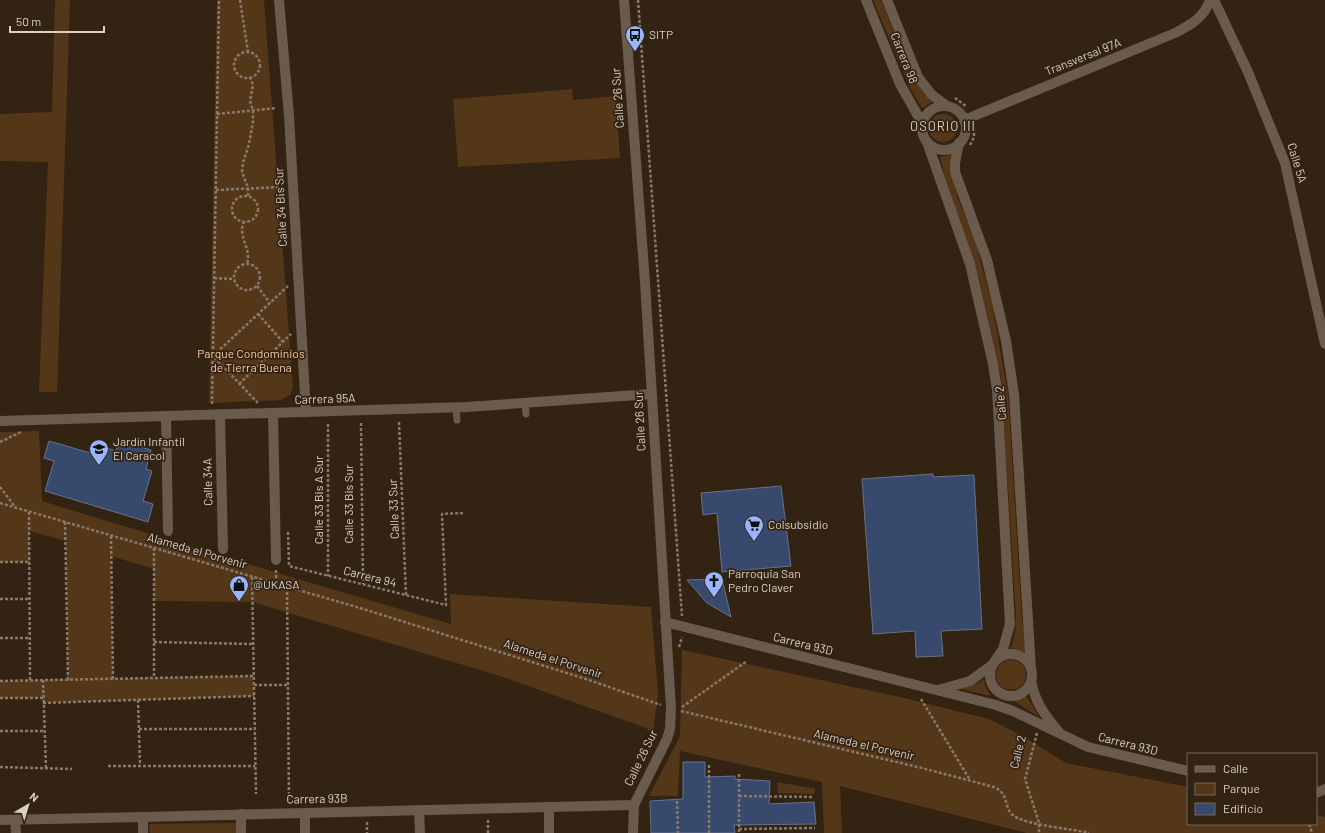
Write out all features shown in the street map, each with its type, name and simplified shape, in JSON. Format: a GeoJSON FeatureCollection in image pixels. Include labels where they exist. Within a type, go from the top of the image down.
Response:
{"type":"FeatureCollection","features":[{"type":"Feature","properties":{"kind":"street","name":"Calle 34 Bis Sur"},"geometry":{"type":"LineString","coordinates":[[279,0],[289,116],[306,412]]}},
{"type":"Feature","properties":{"kind":"street","name":"Calle 26 Sur"},"geometry":{"type":"LineString","coordinates":[[624,0],[645,282],[665,622],[675,707],[667,739],[634,805],[634,833]]}},
{"type":"Feature","properties":{"kind":"street","name":"Carrera 98"},"geometry":{"type":"LineString","coordinates":[[866,0],[900,84],[922,123]]}},
{"type":"Feature","properties":{"kind":"street","name":"Carrera 98"},"geometry":{"type":"LineString","coordinates":[[887,0],[918,77],[932,95],[947,106]]}},
{"type":"Feature","properties":{"kind":"street","name":"Calle 5A"},"geometry":{"type":"LineString","coordinates":[[1214,0],[1248,72],[1286,163],[1325,344]]}},
{"type":"Feature","properties":{"kind":"street","name":"Transversal 97A"},"geometry":{"type":"LineString","coordinates":[[964,120],[1175,33],[1194,23],[1209,5]]}},
{"type":"Feature","properties":{"kind":"street"},"geometry":{"type":"LineString","coordinates":[[947,106],[957,111],[964,120],[965,132],[959,143],[954,148],[940,149],[927,142],[924,136],[922,123],[929,112],[934,108],[947,106]]}},
{"type":"Feature","properties":{"kind":"street","name":"Calle 2"},"geometry":{"type":"LineString","coordinates":[[927,142],[970,264],[993,364],[997,390],[1010,624],[1003,649],[994,663]]}},
{"type":"Feature","properties":{"kind":"street","name":"Calle 2"},"geometry":{"type":"LineString","coordinates":[[959,143],[955,163],[955,172],[987,260],[1011,367],[1031,669]]}},
{"type":"Feature","properties":{"kind":"street","name":"Carrera 95A"},"geometry":{"type":"LineString","coordinates":[[0,421],[456,407],[651,394]]}},
{"type":"Feature","properties":{"kind":"street"},"geometry":{"type":"LineString","coordinates":[[273,413],[276,560]]}},
{"type":"Feature","properties":{"kind":"street","name":"Calle 34A"},"geometry":{"type":"LineString","coordinates":[[220,415],[223,549]]}},
{"type":"Feature","properties":{"kind":"street"},"geometry":{"type":"LineString","coordinates":[[166,416],[168,531]]}},
{"type":"Feature","properties":{"kind":"street","name":"Carrera 93D"},"geometry":{"type":"LineString","coordinates":[[665,622],[934,691],[985,702],[1013,711],[1088,747],[1187,771]]}},
{"type":"Feature","properties":{"kind":"street"},"geometry":{"type":"LineString","coordinates":[[1004,654],[1016,654],[1026,659],[1031,669],[1031,681],[1028,687],[1018,694],[1006,695],[995,688],[990,677],[994,663],[1004,654]]}},
{"type":"Feature","properties":{"kind":"street","name":"Carrera 93D"},"geometry":{"type":"LineString","coordinates":[[934,691],[954,687],[970,681],[994,663]]}},
{"type":"Feature","properties":{"kind":"street","name":"Carrera 93D"},"geometry":{"type":"LineString","coordinates":[[1031,681],[1034,695],[1042,712],[1063,736]]}},
{"type":"Feature","properties":{"kind":"street","name":"Carrera 93D"},"geometry":{"type":"LineString","coordinates":[[995,688],[1013,711]]}},
{"type":"Feature","properties":{"kind":"street","name":"Carrera 93D"},"geometry":{"type":"LineString","coordinates":[[985,702],[1003,700],[1018,694]]}},
{"type":"Feature","properties":{"kind":"street","name":"Carrera 93B"},"geometry":{"type":"LineString","coordinates":[[0,820],[634,805]]}},
{"type":"Feature","properties":{"kind":"street"},"geometry":{"type":"LineString","coordinates":[[549,807],[549,833]]}},
{"type":"Feature","properties":{"kind":"street"},"geometry":{"type":"LineString","coordinates":[[419,810],[420,833]]}},
{"type":"Feature","properties":{"kind":"street"},"geometry":{"type":"LineString","coordinates":[[305,812],[305,833]]}},
{"type":"Feature","properties":{"kind":"street"},"geometry":{"type":"LineString","coordinates":[[241,814],[241,833]]}},
{"type":"Feature","properties":{"kind":"street"},"geometry":{"type":"LineString","coordinates":[[143,816],[143,833]]}},
{"type":"Feature","properties":{"kind":"street"},"geometry":{"type":"LineString","coordinates":[[15,820],[16,833]]}},
{"type":"Feature","properties":{"kind":"lane"},"geometry":{"type":"LineString","coordinates":[[525,402],[526,414]]}},
{"type":"Feature","properties":{"kind":"lane"},"geometry":{"type":"LineString","coordinates":[[456,407],[457,420]]}},
{"type":"Feature","properties":{"kind":"path"},"geometry":{"type":"LineString","coordinates":[[212,405],[219,0]]}},
{"type":"Feature","properties":{"kind":"path"},"geometry":{"type":"LineString","coordinates":[[240,0],[248,52]]}},
{"type":"Feature","properties":{"kind":"path"},"geometry":{"type":"LineString","coordinates":[[638,0],[683,627],[678,653]]}},
{"type":"Feature","properties":{"kind":"path"},"geometry":{"type":"LineString","coordinates":[[248,52],[258,57],[260,65],[257,73],[250,77],[242,76],[235,68],[238,56],[248,52]]}},
{"type":"Feature","properties":{"kind":"path"},"geometry":{"type":"LineString","coordinates":[[248,196],[248,188],[242,172],[242,163],[249,144],[253,110],[250,101],[252,90],[250,77]]}},
{"type":"Feature","properties":{"kind":"path"},"geometry":{"type":"LineString","coordinates":[[217,114],[276,108]]}},
{"type":"Feature","properties":{"kind":"path"},"geometry":{"type":"LineString","coordinates":[[216,190],[282,186]]}},
{"type":"Feature","properties":{"kind":"path"},"geometry":{"type":"LineString","coordinates":[[243,196],[248,196],[255,201],[257,209],[252,220],[244,222],[236,218],[232,207],[235,200],[243,196]]}},
{"type":"Feature","properties":{"kind":"path"},"geometry":{"type":"LineString","coordinates":[[244,222],[241,232],[248,248],[247,264]]}},
{"type":"Feature","properties":{"kind":"path"},"geometry":{"type":"LineString","coordinates":[[247,264],[255,267],[260,274],[260,278],[253,289],[245,290],[237,286],[234,279],[236,270],[247,264]]}},
{"type":"Feature","properties":{"kind":"path"},"geometry":{"type":"LineString","coordinates":[[214,278],[234,279]]}},
{"type":"Feature","properties":{"kind":"path"},"geometry":{"type":"LineString","coordinates":[[213,356],[289,284]]}},
{"type":"Feature","properties":{"kind":"path"},"geometry":{"type":"LineString","coordinates":[[256,286],[270,303]]}},
{"type":"Feature","properties":{"kind":"path"},"geometry":{"type":"LineString","coordinates":[[258,314],[283,342]]}},
{"type":"Feature","properties":{"kind":"path"},"geometry":{"type":"LineString","coordinates":[[239,384],[293,332]]}},
{"type":"Feature","properties":{"kind":"path"},"geometry":{"type":"LineString","coordinates":[[213,356],[258,404]]}},
{"type":"Feature","properties":{"kind":"path","name":"Calle 33 Sur"},"geometry":{"type":"LineString","coordinates":[[399,422],[406,595]]}},
{"type":"Feature","properties":{"kind":"path","name":"Calle 33 Bis Sur"},"geometry":{"type":"LineString","coordinates":[[361,423],[363,584]]}},
{"type":"Feature","properties":{"kind":"path","name":"Calle 33 Bis A Sur"},"geometry":{"type":"LineString","coordinates":[[328,424],[328,576]]}},
{"type":"Feature","properties":{"kind":"path"},"geometry":{"type":"LineString","coordinates":[[0,487],[17,508]]}},
{"type":"Feature","properties":{"kind":"path","name":"Alameda el Porvenir"},"geometry":{"type":"LineString","coordinates":[[0,503],[287,587],[675,707],[970,780],[1000,790],[1005,794],[1012,814],[1021,819],[1089,833]]}},
{"type":"Feature","properties":{"kind":"path"},"geometry":{"type":"LineString","coordinates":[[29,512],[30,680]]}},
{"type":"Feature","properties":{"kind":"path","name":"Carrera 94"},"geometry":{"type":"LineString","coordinates":[[289,566],[446,606],[442,514],[462,513]]}},
{"type":"Feature","properties":{"kind":"path"},"geometry":{"type":"LineString","coordinates":[[65,522],[68,680]]}},
{"type":"Feature","properties":{"kind":"path"},"geometry":{"type":"LineString","coordinates":[[111,536],[113,679]]}},
{"type":"Feature","properties":{"kind":"path"},"geometry":{"type":"LineString","coordinates":[[154,548],[154,678]]}},
{"type":"Feature","properties":{"kind":"path"},"geometry":{"type":"LineString","coordinates":[[0,562],[30,562]]}},
{"type":"Feature","properties":{"kind":"path"},"geometry":{"type":"LineString","coordinates":[[252,577],[256,794]]}},
{"type":"Feature","properties":{"kind":"path"},"geometry":{"type":"LineString","coordinates":[[287,587],[289,813]]}},
{"type":"Feature","properties":{"kind":"path"},"geometry":{"type":"LineString","coordinates":[[0,599],[29,598]]}},
{"type":"Feature","properties":{"kind":"path"},"geometry":{"type":"LineString","coordinates":[[0,638],[30,638]]}},
{"type":"Feature","properties":{"kind":"path"},"geometry":{"type":"LineString","coordinates":[[154,642],[253,644]]}},
{"type":"Feature","properties":{"kind":"path"},"geometry":{"type":"LineString","coordinates":[[675,707],[748,662]]}},
{"type":"Feature","properties":{"kind":"path"},"geometry":{"type":"LineString","coordinates":[[0,681],[253,676]]}},
{"type":"Feature","properties":{"kind":"path"},"geometry":{"type":"LineString","coordinates":[[42,680],[46,768]]}},
{"type":"Feature","properties":{"kind":"path"},"geometry":{"type":"LineString","coordinates":[[254,685],[289,685]]}},
{"type":"Feature","properties":{"kind":"path"},"geometry":{"type":"LineString","coordinates":[[43,703],[254,696]]}},
{"type":"Feature","properties":{"kind":"path"},"geometry":{"type":"LineString","coordinates":[[0,698],[43,698]]}},
{"type":"Feature","properties":{"kind":"path"},"geometry":{"type":"LineString","coordinates":[[921,699],[970,780]]}},
{"type":"Feature","properties":{"kind":"path"},"geometry":{"type":"LineString","coordinates":[[138,700],[140,766]]}},
{"type":"Feature","properties":{"kind":"path","name":"Calle 2"},"geometry":{"type":"LineString","coordinates":[[1039,724],[1025,779],[1039,823],[1039,833]]}},
{"type":"Feature","properties":{"kind":"path"},"geometry":{"type":"LineString","coordinates":[[139,729],[254,729]]}},
{"type":"Feature","properties":{"kind":"path"},"geometry":{"type":"LineString","coordinates":[[0,731],[44,731]]}},
{"type":"Feature","properties":{"kind":"path"},"geometry":{"type":"LineString","coordinates":[[709,763],[709,833]]}},
{"type":"Feature","properties":{"kind":"path"},"geometry":{"type":"LineString","coordinates":[[108,766],[255,766]]}},
{"type":"Feature","properties":{"kind":"path"},"geometry":{"type":"LineString","coordinates":[[0,767],[72,769]]}},
{"type":"Feature","properties":{"kind":"path"},"geometry":{"type":"LineString","coordinates":[[739,774],[739,831],[815,828]]}},
{"type":"Feature","properties":{"kind":"path"},"geometry":{"type":"LineString","coordinates":[[739,796],[814,797]]}},
{"type":"Feature","properties":{"kind":"path"},"geometry":{"type":"LineString","coordinates":[[677,801],[678,833]]}},
{"type":"Feature","properties":{"kind":"green space"},"geometry":{"type":"Polygon","coordinates":[[[55,0],[70,0],[57,392],[39,392],[48,162],[0,161],[0,114],[52,112],[55,0]]]}},
{"type":"Feature","properties":{"kind":"green space","name":"Parque Condominios de Tierra Buena"},"geometry":{"type":"Polygon","coordinates":[[[217,0],[264,0],[293,387],[290,395],[281,400],[209,403],[217,0]]]}},
{"type":"Feature","properties":{"kind":"green space"},"geometry":{"type":"Polygon","coordinates":[[[873,0],[881,0],[908,67],[923,91],[932,102],[922,108],[909,86],[873,0]]]}},
{"type":"Feature","properties":{"kind":"green space"},"geometry":{"type":"Polygon","coordinates":[[[572,89],[573,100],[616,96],[620,158],[458,167],[453,99],[572,89]]]}},
{"type":"Feature","properties":{"kind":"green space"},"geometry":{"type":"Polygon","coordinates":[[[943,114],[949,115],[953,118],[956,122],[956,134],[953,138],[949,141],[943,142],[937,141],[933,138],[930,134],[929,128],[930,122],[933,118],[937,115],[943,114]]]}},
{"type":"Feature","properties":{"kind":"green space"},"geometry":{"type":"Polygon","coordinates":[[[952,154],[952,171],[957,196],[975,240],[992,304],[1008,394],[1022,620],[1026,653],[1011,648],[1015,633],[1016,618],[1001,377],[977,271],[945,179],[940,157],[952,154]]]}},
{"type":"Feature","properties":{"kind":"green space"},"geometry":{"type":"Polygon","coordinates":[[[39,431],[42,501],[451,624],[450,594],[651,607],[658,693],[653,734],[646,728],[500,676],[252,602],[154,601],[154,569],[111,556],[113,679],[253,676],[254,696],[43,703],[43,698],[0,698],[0,681],[68,679],[66,541],[29,531],[30,562],[0,562],[0,432],[39,431]]]}},
{"type":"Feature","properties":{"kind":"green space"},"geometry":{"type":"Polygon","coordinates":[[[682,650],[904,698],[989,719],[1019,734],[1066,763],[1187,787],[1187,825],[1317,825],[1317,815],[1325,817],[1325,833],[1027,833],[840,786],[842,833],[824,833],[822,782],[680,751],[678,796],[649,796],[680,736],[682,650]]]}},
{"type":"Feature","properties":{"kind":"green space"},"geometry":{"type":"Polygon","coordinates":[[[1011,660],[1022,664],[1026,675],[1022,686],[1011,690],[1000,686],[996,675],[1000,664],[1011,660]]]}},
{"type":"Feature","properties":{"kind":"green space"},"geometry":{"type":"Polygon","coordinates":[[[984,679],[985,686],[991,696],[960,689],[978,683],[984,679]]]}},
{"type":"Feature","properties":{"kind":"green space"},"geometry":{"type":"Polygon","coordinates":[[[1026,695],[1039,717],[1014,701],[1026,695]]]}},
{"type":"Feature","properties":{"kind":"green space"},"geometry":{"type":"Polygon","coordinates":[[[777,782],[815,789],[814,794],[778,793],[777,782]]]}},
{"type":"Feature","properties":{"kind":"green space"},"geometry":{"type":"Polygon","coordinates":[[[236,823],[236,833],[150,833],[149,824],[236,823]]]}},
{"type":"Feature","properties":{"kind":"building"},"geometry":{"type":"Polygon","coordinates":[[[119,440],[151,450],[146,469],[152,471],[143,501],[153,504],[148,522],[45,491],[54,461],[44,458],[49,441],[104,457],[107,448],[116,451],[119,440]]]}},
{"type":"Feature","properties":{"kind":"building"},"geometry":{"type":"Polygon","coordinates":[[[933,474],[933,477],[974,475],[982,629],[941,631],[943,656],[916,657],[915,631],[873,634],[862,479],[933,474]]]}},
{"type":"Feature","properties":{"kind":"building","name":"Colsubsidio"},"geometry":{"type":"Polygon","coordinates":[[[781,486],[791,566],[722,572],[717,513],[703,515],[701,493],[781,486]]]}},
{"type":"Feature","properties":{"kind":"building","name":"Parroquia San Pedro Claver"},"geometry":{"type":"Polygon","coordinates":[[[722,579],[731,617],[707,603],[687,580],[722,579]]]}},
{"type":"Feature","properties":{"kind":"building"},"geometry":{"type":"Polygon","coordinates":[[[683,762],[705,762],[705,777],[735,776],[735,779],[770,781],[769,804],[814,802],[816,824],[734,825],[735,833],[651,833],[650,801],[683,799],[683,762]]]}},
{"type":"Feature","properties":{"kind":"place","name":"SITP"},"geometry":{"type":"Point","coordinates":[635,52]}},
{"type":"Feature","properties":{"kind":"place","name":"Jardín Infantil El Caracol"},"geometry":{"type":"Point","coordinates":[99,466]}},
{"type":"Feature","properties":{"kind":"place","name":"Colsubsidio"},"geometry":{"type":"Point","coordinates":[754,542]}},
{"type":"Feature","properties":{"kind":"place","name":"Parroquia San Pedro Claver"},"geometry":{"type":"Point","coordinates":[714,598]}},
{"type":"Feature","properties":{"kind":"place","name":"@UKASA"},"geometry":{"type":"Point","coordinates":[239,602]}},
{"type":"Feature","properties":{"kind":"district","name":"OSORIO III"},"geometry":{"type":"Point","coordinates":[943,126]}}]}
